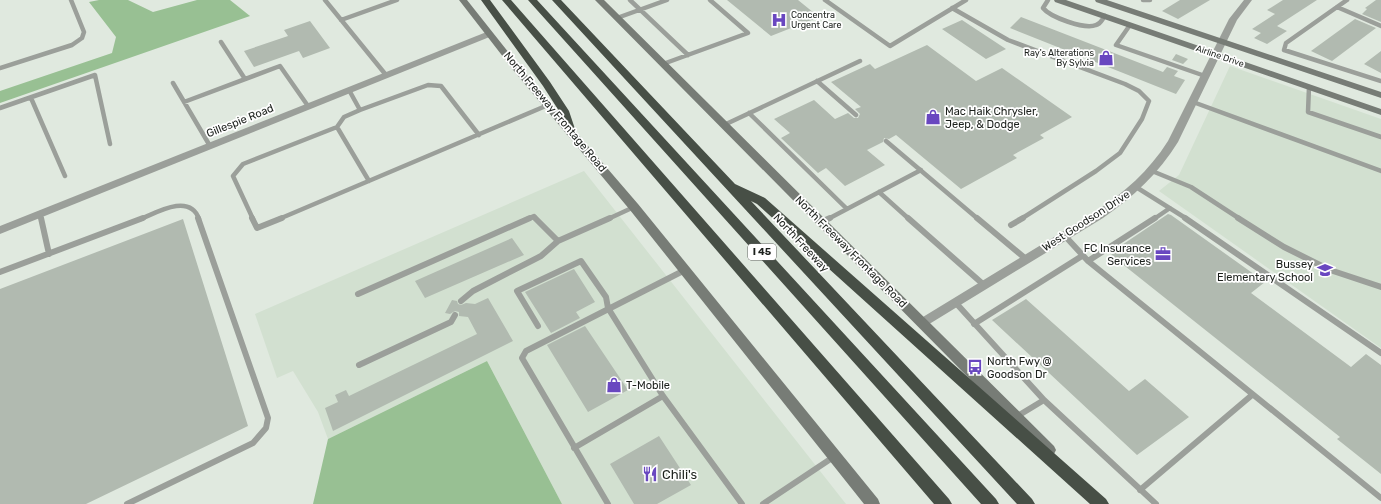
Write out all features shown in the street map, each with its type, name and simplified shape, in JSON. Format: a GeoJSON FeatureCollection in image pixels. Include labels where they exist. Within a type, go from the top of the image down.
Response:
{"type":"FeatureCollection","features":[{"type":"Feature","properties":{"kind":"highway"},"geometry":{"type":"LineString","coordinates":[[485,0],[547,84],[564,111],[571,132]]}},
{"type":"Feature","properties":{"kind":"highway","name":"I 45"},"geometry":{"type":"LineString","coordinates":[[506,0],[944,504]]}},
{"type":"Feature","properties":{"kind":"highway","name":"I 45"},"geometry":{"type":"LineString","coordinates":[[532,0],[991,504]]}},
{"type":"Feature","properties":{"kind":"highway","name":"North Freeway"},"geometry":{"type":"LineString","coordinates":[[556,0],[1027,504]]}},
{"type":"Feature","properties":{"kind":"highway"},"geometry":{"type":"LineString","coordinates":[[727,184],[761,201],[1102,504]]}},
{"type":"Feature","properties":{"kind":"main road","name":"North Freeway Frontage Road"},"geometry":{"type":"LineString","coordinates":[[462,0],[634,207],[873,504]]}},
{"type":"Feature","properties":{"kind":"main road","name":"North Freeway Frontage Road"},"geometry":{"type":"LineString","coordinates":[[599,0],[1102,504]]}},
{"type":"Feature","properties":{"kind":"main road","name":"Airline Drive"},"geometry":{"type":"LineString","coordinates":[[1058,0],[1381,112]]}},
{"type":"Feature","properties":{"kind":"main road","name":"Airline Drive"},"geometry":{"type":"LineString","coordinates":[[1099,0],[1381,95]]}},
{"type":"Feature","properties":{"kind":"street","name":"West Goodson Drive"},"geometry":{"type":"LineString","coordinates":[[922,323],[1065,236],[1115,204],[1136,187],[1152,171],[1173,142],[1233,19],[1248,0]]}},
{"type":"Feature","properties":{"kind":"street","name":"Gillespie Road"},"geometry":{"type":"LineString","coordinates":[[0,230],[489,34]]}},
{"type":"Feature","properties":{"kind":"lane"},"geometry":{"type":"LineString","coordinates":[[0,68],[72,45],[82,39],[84,32],[71,0]]}},
{"type":"Feature","properties":{"kind":"lane"},"geometry":{"type":"LineString","coordinates":[[324,0],[386,75]]}},
{"type":"Feature","properties":{"kind":"lane"},"geometry":{"type":"LineString","coordinates":[[341,20],[397,0]]}},
{"type":"Feature","properties":{"kind":"lane"},"geometry":{"type":"LineString","coordinates":[[630,0],[688,55]]}},
{"type":"Feature","properties":{"kind":"lane"},"geometry":{"type":"LineString","coordinates":[[617,18],[667,0]]}},
{"type":"Feature","properties":{"kind":"lane"},"geometry":{"type":"LineString","coordinates":[[663,64],[748,33],[710,0]]}},
{"type":"Feature","properties":{"kind":"lane"},"geometry":{"type":"LineString","coordinates":[[826,0],[890,46],[966,0]]}},
{"type":"Feature","properties":{"kind":"lane"},"geometry":{"type":"LineString","coordinates":[[1048,0],[1043,8],[1047,13],[1084,26],[1094,26],[1099,24],[1105,16]]}},
{"type":"Feature","properties":{"kind":"lane"},"geometry":{"type":"LineString","coordinates":[[1143,0],[1150,0]]}},
{"type":"Feature","properties":{"kind":"lane"},"geometry":{"type":"LineString","coordinates":[[1347,0],[1286,44],[1284,50],[1381,81]]}},
{"type":"Feature","properties":{"kind":"lane"},"geometry":{"type":"LineString","coordinates":[[1337,7],[1381,26]]}},
{"type":"Feature","properties":{"kind":"lane"},"geometry":{"type":"LineString","coordinates":[[952,8],[1008,40],[1125,84],[1139,91],[1149,101],[1142,119],[1120,153],[1096,172],[1011,225]]}},
{"type":"Feature","properties":{"kind":"lane"},"geometry":{"type":"LineString","coordinates":[[1130,25],[1116,45],[1205,76]]}},
{"type":"Feature","properties":{"kind":"lane"},"geometry":{"type":"LineString","coordinates":[[221,42],[245,79]]}},
{"type":"Feature","properties":{"kind":"lane"},"geometry":{"type":"LineString","coordinates":[[724,125],[860,61]]}},
{"type":"Feature","properties":{"kind":"lane"},"geometry":{"type":"LineString","coordinates":[[184,102],[280,66],[308,106]]}},
{"type":"Feature","properties":{"kind":"lane"},"geometry":{"type":"LineString","coordinates":[[0,108],[96,75],[110,144]]}},
{"type":"Feature","properties":{"kind":"lane"},"geometry":{"type":"LineString","coordinates":[[817,81],[856,115]]}},
{"type":"Feature","properties":{"kind":"lane"},"geometry":{"type":"LineString","coordinates":[[174,83],[210,146]]}},
{"type":"Feature","properties":{"kind":"lane"},"geometry":{"type":"LineString","coordinates":[[479,134],[442,86],[428,84],[344,117],[337,127],[243,164],[233,176],[257,228],[548,105]]}},
{"type":"Feature","properties":{"kind":"lane"},"geometry":{"type":"LineString","coordinates":[[1309,87],[1308,112],[1381,137]]}},
{"type":"Feature","properties":{"kind":"lane"},"geometry":{"type":"LineString","coordinates":[[349,90],[360,110]]}},
{"type":"Feature","properties":{"kind":"lane"},"geometry":{"type":"LineString","coordinates":[[30,98],[65,176]]}},
{"type":"Feature","properties":{"kind":"lane"},"geometry":{"type":"LineString","coordinates":[[1193,102],[1381,171]]}},
{"type":"Feature","properties":{"kind":"lane"},"geometry":{"type":"LineString","coordinates":[[749,113],[846,208]]}},
{"type":"Feature","properties":{"kind":"lane"},"geometry":{"type":"LineString","coordinates":[[337,127],[369,181]]}},
{"type":"Feature","properties":{"kind":"lane"},"geometry":{"type":"LineString","coordinates":[[886,141],[1026,259]]}},
{"type":"Feature","properties":{"kind":"lane"},"geometry":{"type":"LineString","coordinates":[[820,222],[921,170]]}},
{"type":"Feature","properties":{"kind":"lane"},"geometry":{"type":"LineString","coordinates":[[1152,171],[1191,187],[1291,250],[1330,270],[1381,287]]}},
{"type":"Feature","properties":{"kind":"lane"},"geometry":{"type":"LineString","coordinates":[[1136,187],[1170,208],[1381,353]]}},
{"type":"Feature","properties":{"kind":"lane"},"geometry":{"type":"LineString","coordinates":[[879,192],[984,285]]}},
{"type":"Feature","properties":{"kind":"lane"},"geometry":{"type":"LineString","coordinates":[[0,272],[171,206],[187,206],[195,210],[268,418],[266,428],[253,443],[127,504]]}},
{"type":"Feature","properties":{"kind":"lane"},"geometry":{"type":"LineString","coordinates":[[461,301],[472,291],[541,256],[558,241],[634,207]]}},
{"type":"Feature","properties":{"kind":"lane"},"geometry":{"type":"LineString","coordinates":[[1088,261],[1170,208]]}},
{"type":"Feature","properties":{"kind":"lane"},"geometry":{"type":"LineString","coordinates":[[40,213],[49,254]]}},
{"type":"Feature","properties":{"kind":"lane"},"geometry":{"type":"LineString","coordinates":[[358,294],[534,216],[558,241]]}},
{"type":"Feature","properties":{"kind":"lane"},"geometry":{"type":"LineString","coordinates":[[1065,236],[1088,261],[1381,498]]}},
{"type":"Feature","properties":{"kind":"lane"},"geometry":{"type":"LineString","coordinates":[[974,324],[1082,256]]}},
{"type":"Feature","properties":{"kind":"lane"},"geometry":{"type":"LineString","coordinates":[[538,326],[517,291],[581,261],[606,297],[608,308],[663,396],[742,504]]}},
{"type":"Feature","properties":{"kind":"lane"},"geometry":{"type":"LineString","coordinates":[[608,504],[522,358],[526,351],[685,270]]}},
{"type":"Feature","properties":{"kind":"lane"},"geometry":{"type":"LineString","coordinates":[[955,302],[1044,400],[1156,504]]}},
{"type":"Feature","properties":{"kind":"lane"},"geometry":{"type":"LineString","coordinates":[[359,365],[451,322],[455,315]]}},
{"type":"Feature","properties":{"kind":"lane"},"geometry":{"type":"LineString","coordinates":[[1140,490],[1252,395]]}},
{"type":"Feature","properties":{"kind":"lane"},"geometry":{"type":"LineString","coordinates":[[574,448],[663,396]]}},
{"type":"Feature","properties":{"kind":"lane"},"geometry":{"type":"LineString","coordinates":[[1016,417],[1044,400]]}},
{"type":"Feature","properties":{"kind":"lane"},"geometry":{"type":"LineString","coordinates":[[763,504],[835,456]]}},
{"type":"Feature","properties":{"kind":"shaded area","name":"Bussey Elementary School"},"geometry":{"type":"Polygon","coordinates":[[[1230,66],[1381,119],[1381,348],[1159,191],[1179,175],[1230,66]]]}},
{"type":"Feature","properties":{"kind":"shaded area"},"geometry":{"type":"Polygon","coordinates":[[[584,171],[846,504],[562,504],[487,361],[328,439],[318,412],[293,371],[277,378],[255,314],[584,171]]]}},
{"type":"Feature","properties":{"kind":"green space"},"geometry":{"type":"Polygon","coordinates":[[[99,0],[128,0],[153,12],[197,0],[230,0],[250,16],[0,103],[0,91],[112,53],[116,37],[89,2],[99,0]]]}},
{"type":"Feature","properties":{"kind":"green space"},"geometry":{"type":"Polygon","coordinates":[[[487,361],[562,504],[313,504],[328,439],[487,361]]]}},
{"type":"Feature","properties":{"kind":"building"},"geometry":{"type":"Polygon","coordinates":[[[727,0],[798,0],[819,17],[771,36],[727,0]]]}},
{"type":"Feature","properties":{"kind":"building"},"geometry":{"type":"Polygon","coordinates":[[[1180,0],[1210,0],[1178,19],[1162,11],[1180,0]]]}},
{"type":"Feature","properties":{"kind":"building"},"geometry":{"type":"Polygon","coordinates":[[[1283,0],[1317,0],[1277,26],[1287,31],[1267,44],[1254,38],[1261,33],[1252,29],[1275,14],[1267,10],[1283,0]]]}},
{"type":"Feature","properties":{"kind":"building"},"geometry":{"type":"Polygon","coordinates":[[[1376,0],[1381,0],[1381,22],[1362,14],[1367,9],[1365,8],[1376,0]]]}},
{"type":"Feature","properties":{"kind":"building"},"geometry":{"type":"Polygon","coordinates":[[[1021,17],[1163,72],[1167,67],[1178,71],[1174,76],[1185,80],[1176,94],[1010,28],[1021,17]]]}},
{"type":"Feature","properties":{"kind":"building"},"geometry":{"type":"Polygon","coordinates":[[[1355,19],[1376,28],[1332,61],[1311,51],[1355,19]]]}},
{"type":"Feature","properties":{"kind":"building"},"geometry":{"type":"Polygon","coordinates":[[[962,20],[1006,49],[986,59],[942,29],[962,20]]]}},
{"type":"Feature","properties":{"kind":"building"},"geometry":{"type":"Polygon","coordinates":[[[310,21],[330,48],[303,58],[299,51],[254,67],[244,51],[288,36],[284,30],[310,21]]]}},
{"type":"Feature","properties":{"kind":"building","name":"Mac Haik Chrysler, Jeep, & Dodge"},"geometry":{"type":"Polygon","coordinates":[[[927,45],[976,81],[1002,68],[1072,117],[1040,135],[1044,138],[1013,155],[1017,158],[961,189],[896,135],[889,139],[884,138],[883,142],[867,150],[885,165],[845,186],[826,168],[818,173],[781,138],[790,133],[774,119],[814,100],[835,119],[848,113],[854,118],[858,118],[860,114],[855,109],[861,107],[831,82],[870,64],[875,69],[927,45]]]}},
{"type":"Feature","properties":{"kind":"building"},"geometry":{"type":"Polygon","coordinates":[[[1381,51],[1381,73],[1364,64],[1381,51]]]}},
{"type":"Feature","properties":{"kind":"building"},"geometry":{"type":"Polygon","coordinates":[[[1176,54],[1188,59],[1183,64],[1172,60],[1176,54]]]}},
{"type":"Feature","properties":{"kind":"building"},"geometry":{"type":"Polygon","coordinates":[[[1168,214],[1265,282],[1251,293],[1351,367],[1366,354],[1381,365],[1381,474],[1337,439],[1340,437],[1111,255],[1115,252],[1113,251],[1168,214]]]}},
{"type":"Feature","properties":{"kind":"building"},"geometry":{"type":"Polygon","coordinates":[[[183,219],[248,426],[86,504],[0,504],[0,289],[183,219]]]}},
{"type":"Feature","properties":{"kind":"building"},"geometry":{"type":"Polygon","coordinates":[[[512,238],[524,255],[425,298],[415,281],[512,238]]]}},
{"type":"Feature","properties":{"kind":"building"},"geometry":{"type":"Polygon","coordinates":[[[574,269],[595,302],[576,312],[580,318],[551,333],[525,292],[574,269]]]}},
{"type":"Feature","properties":{"kind":"building"},"geometry":{"type":"Polygon","coordinates":[[[488,298],[513,341],[333,431],[325,408],[338,402],[335,395],[346,390],[349,396],[477,334],[468,317],[459,316],[459,312],[455,311],[450,314],[445,313],[452,300],[457,301],[458,304],[461,305],[466,303],[475,304],[488,298]]]}},
{"type":"Feature","properties":{"kind":"building"},"geometry":{"type":"Polygon","coordinates":[[[1026,299],[1129,391],[1145,379],[1189,417],[1137,455],[992,320],[1026,299]]]}},
{"type":"Feature","properties":{"kind":"building"},"geometry":{"type":"Polygon","coordinates":[[[585,326],[628,390],[588,412],[547,345],[585,326]]]}},
{"type":"Feature","properties":{"kind":"building","name":"Chili's"},"geometry":{"type":"Polygon","coordinates":[[[659,436],[691,485],[657,504],[634,504],[610,464],[659,436]]]}},
{"type":"Feature","properties":{"kind":"place","name":"Concentra Urgent Care"},"geometry":{"type":"Point","coordinates":[779,20]}},
{"type":"Feature","properties":{"kind":"place","name":"Ray's Alterations By Sylvia"},"geometry":{"type":"Point","coordinates":[1106,58]}},
{"type":"Feature","properties":{"kind":"place","name":"Mac Haik Chrysler, Jeep, & Dodge"},"geometry":{"type":"Point","coordinates":[933,117]}},
{"type":"Feature","properties":{"kind":"place","name":"FC Insurance Services"},"geometry":{"type":"Point","coordinates":[1163,254]}},
{"type":"Feature","properties":{"kind":"place","name":"Bussey Elementary School"},"geometry":{"type":"Point","coordinates":[1325,270]}},
{"type":"Feature","properties":{"kind":"place","name":"North Fwy @ Goodson Dr"},"geometry":{"type":"Point","coordinates":[975,367]}},
{"type":"Feature","properties":{"kind":"place","name":"T-Mobile"},"geometry":{"type":"Point","coordinates":[614,385]}},
{"type":"Feature","properties":{"kind":"place","name":"Chili's"},"geometry":{"type":"Point","coordinates":[650,474]}}]}
